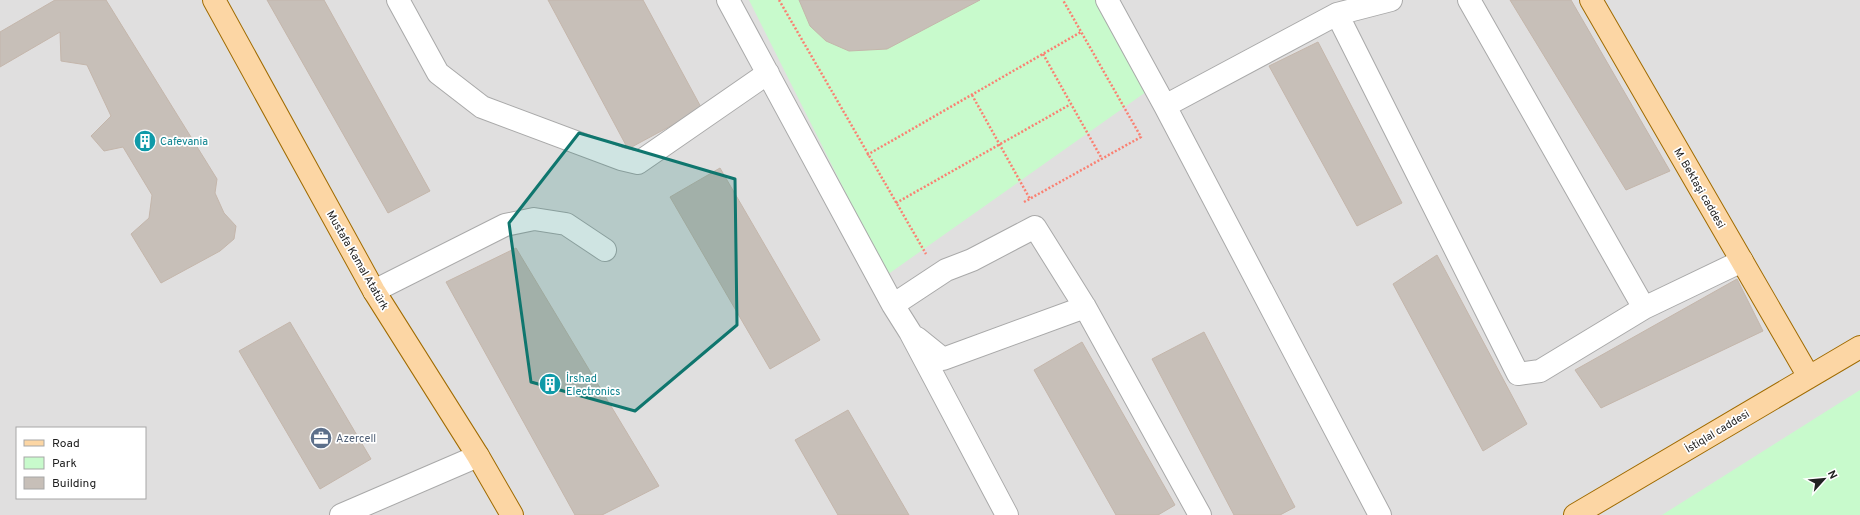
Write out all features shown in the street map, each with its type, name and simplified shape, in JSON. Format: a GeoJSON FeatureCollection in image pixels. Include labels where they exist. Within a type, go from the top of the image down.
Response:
{"type":"FeatureCollection","features":[{"type":"Feature","properties":{"kind":"main road","name":"Mustafa Kamal Atatürk"},"geometry":{"type":"LineString","coordinates":[[214,0],[374,291],[478,456],[512,515]]}},
{"type":"Feature","properties":{"kind":"main road","name":"M. Bektaşi caddesi"},"geometry":{"type":"LineString","coordinates":[[1591,0],[1809,377]]}},
{"type":"Feature","properties":{"kind":"main road","name":"İstiqlal caddesi"},"geometry":{"type":"LineString","coordinates":[[1574,515],[1860,347]]}},
{"type":"Feature","properties":{"kind":"street"},"geometry":{"type":"LineString","coordinates":[[398,0],[438,73],[482,107],[621,159],[638,163],[768,74]]}},
{"type":"Feature","properties":{"kind":"street"},"geometry":{"type":"LineString","coordinates":[[728,0],[893,305],[910,332],[1007,515]]}},
{"type":"Feature","properties":{"kind":"street"},"geometry":{"type":"LineString","coordinates":[[1106,0],[1165,106],[1380,515]]}},
{"type":"Feature","properties":{"kind":"street"},"geometry":{"type":"LineString","coordinates":[[1165,106],[1337,14],[1391,0]]}},
{"type":"Feature","properties":{"kind":"street"},"geometry":{"type":"LineString","coordinates":[[1469,0],[1644,308]]}},
{"type":"Feature","properties":{"kind":"street"},"geometry":{"type":"LineString","coordinates":[[1337,14],[1518,374],[1540,371],[1644,308],[1742,261]]}},
{"type":"Feature","properties":{"kind":"street"},"geometry":{"type":"LineString","coordinates":[[374,291],[505,225],[534,219],[566,224],[605,250]]}},
{"type":"Feature","properties":{"kind":"street"},"geometry":{"type":"LineString","coordinates":[[893,305],[946,270],[972,260],[1035,227],[1085,307],[1200,515]]}},
{"type":"Feature","properties":{"kind":"street"},"geometry":{"type":"LineString","coordinates":[[910,332],[944,359],[1085,307]]}},
{"type":"Feature","properties":{"kind":"street"},"geometry":{"type":"LineString","coordinates":[[341,515],[478,456]]}},
{"type":"Feature","properties":{"kind":"path"},"geometry":{"type":"LineString","coordinates":[[779,0],[867,155],[927,256],[934,252]]}},
{"type":"Feature","properties":{"kind":"path"},"geometry":{"type":"LineString","coordinates":[[1023,203],[1141,137],[1063,0]]}},
{"type":"Feature","properties":{"kind":"path"},"geometry":{"type":"LineString","coordinates":[[867,155],[1081,32]]}},
{"type":"Feature","properties":{"kind":"path"},"geometry":{"type":"LineString","coordinates":[[1043,54],[1102,159]]}},
{"type":"Feature","properties":{"kind":"path"},"geometry":{"type":"LineString","coordinates":[[972,95],[1030,199]]}},
{"type":"Feature","properties":{"kind":"path"},"geometry":{"type":"LineString","coordinates":[[896,203],[1071,104]]}},
{"type":"Feature","properties":{"kind":"highlighted area"},"geometry":{"type":"Polygon","coordinates":[[[579,133],[735,179],[737,325],[635,411],[531,382],[509,223],[579,133]]]}},
{"type":"Feature","properties":{"kind":"shaded area"},"geometry":{"type":"Polygon","coordinates":[[[0,0],[1860,0],[1860,515],[0,515],[0,0]]]}},
{"type":"Feature","properties":{"kind":"green space"},"geometry":{"type":"Polygon","coordinates":[[[749,0],[1108,0],[1153,87],[887,275],[749,0]]]}},
{"type":"Feature","properties":{"kind":"green space"},"geometry":{"type":"Polygon","coordinates":[[[1860,390],[1860,515],[1662,515],[1860,390]]]}},
{"type":"Feature","properties":{"kind":"building","name":"Cafevania"},"geometry":{"type":"Polygon","coordinates":[[[55,0],[106,0],[217,179],[215,193],[224,213],[236,226],[234,239],[220,251],[161,283],[131,234],[149,218],[152,195],[123,147],[104,151],[91,136],[111,116],[87,65],[61,61],[60,32],[0,67],[0,32],[55,0]]]}},
{"type":"Feature","properties":{"kind":"building"},"geometry":{"type":"Polygon","coordinates":[[[267,0],[324,0],[430,191],[388,213],[267,0]]]}},
{"type":"Feature","properties":{"kind":"building"},"geometry":{"type":"Polygon","coordinates":[[[548,0],[643,0],[702,109],[628,149],[548,0]]]}},
{"type":"Feature","properties":{"kind":"building"},"geometry":{"type":"Polygon","coordinates":[[[799,0],[980,0],[887,49],[849,51],[826,41],[810,26],[799,0]]]}},
{"type":"Feature","properties":{"kind":"building"},"geometry":{"type":"Polygon","coordinates":[[[1510,0],[1571,0],[1670,171],[1626,190],[1510,0]]]}},
{"type":"Feature","properties":{"kind":"building"},"geometry":{"type":"Polygon","coordinates":[[[1318,42],[1402,203],[1357,226],[1269,66],[1318,42]]]}},
{"type":"Feature","properties":{"kind":"building"},"geometry":{"type":"Polygon","coordinates":[[[720,168],[820,340],[770,369],[670,197],[720,168]]]}},
{"type":"Feature","properties":{"kind":"building","name":"İrshad Electronics"},"geometry":{"type":"Polygon","coordinates":[[[516,248],[659,486],[602,515],[575,515],[446,282],[516,248]]]}},
{"type":"Feature","properties":{"kind":"building"},"geometry":{"type":"Polygon","coordinates":[[[1437,255],[1527,424],[1483,451],[1393,284],[1437,255]]]}},
{"type":"Feature","properties":{"kind":"building"},"geometry":{"type":"Polygon","coordinates":[[[1737,279],[1763,331],[1601,408],[1575,370],[1737,279]]]}},
{"type":"Feature","properties":{"kind":"building"},"geometry":{"type":"Polygon","coordinates":[[[290,322],[371,459],[320,489],[239,351],[290,322]]]}},
{"type":"Feature","properties":{"kind":"building"},"geometry":{"type":"Polygon","coordinates":[[[1204,332],[1295,507],[1280,515],[1234,515],[1152,359],[1204,332]]]}},
{"type":"Feature","properties":{"kind":"building"},"geometry":{"type":"Polygon","coordinates":[[[1082,342],[1175,505],[1158,515],[1116,515],[1034,370],[1082,342]]]}},
{"type":"Feature","properties":{"kind":"building"},"geometry":{"type":"Polygon","coordinates":[[[848,410],[909,515],[838,515],[795,440],[848,410]]]}},
{"type":"Feature","properties":{"kind":"place","name":"Cafevania"},"geometry":{"type":"Point","coordinates":[145,141]}},
{"type":"Feature","properties":{"kind":"place","name":"İrshad Electronics"},"geometry":{"type":"Point","coordinates":[550,384]}},
{"type":"Feature","properties":{"kind":"place","name":"Azercell"},"geometry":{"type":"Point","coordinates":[321,438]}}]}
